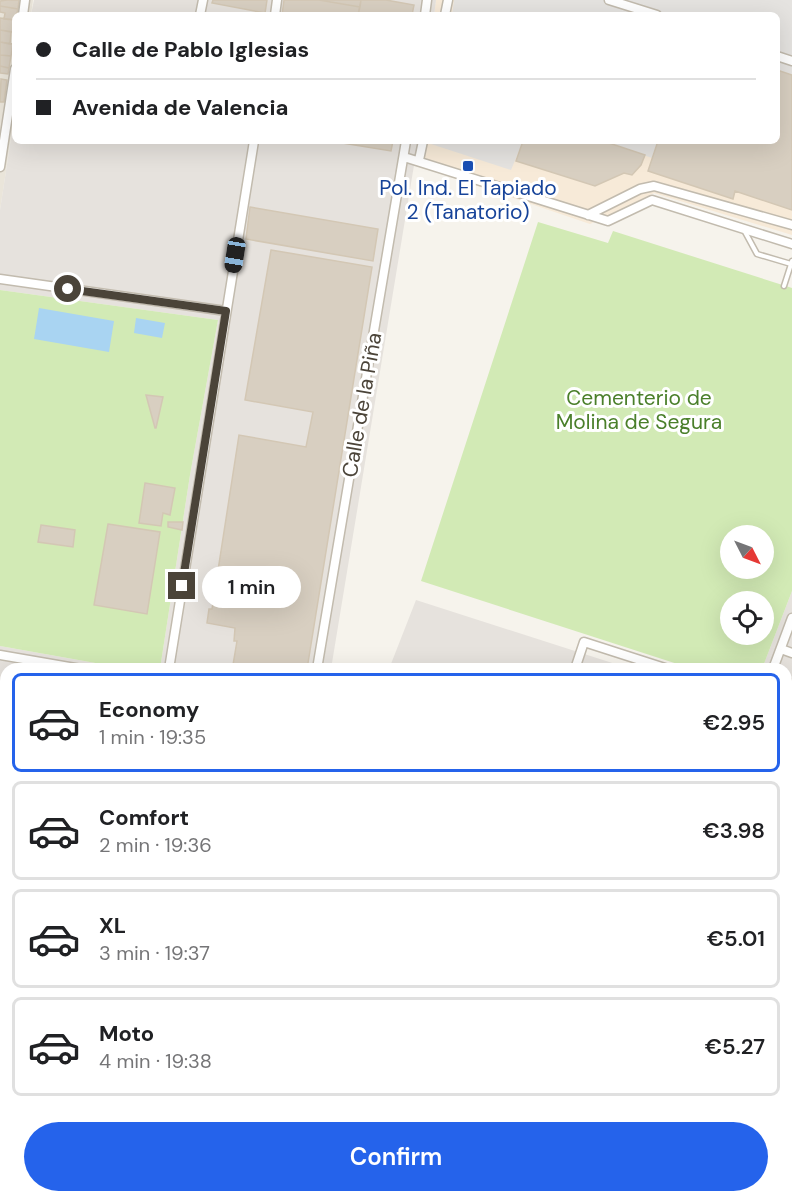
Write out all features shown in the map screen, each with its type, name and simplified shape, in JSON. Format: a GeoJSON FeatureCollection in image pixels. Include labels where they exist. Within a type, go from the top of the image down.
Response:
{"type":"FeatureCollection","features":[{"type":"Feature","properties":{"kind":"street"},"geometry":{"type":"LineString","coordinates":[[609,0],[647,12]]}},
{"type":"Feature","properties":{"kind":"street"},"geometry":{"type":"LineString","coordinates":[[0,167],[4,111],[12,80]]}},
{"type":"Feature","properties":{"kind":"street"},"geometry":{"type":"LineString","coordinates":[[170,663],[254,144]]}},
{"type":"Feature","properties":{"kind":"street","name":"Calle de la Piña"},"geometry":{"type":"LineString","coordinates":[[318,663],[406,144]]}},
{"type":"Feature","properties":{"kind":"street"},"geometry":{"type":"LineString","coordinates":[[419,160],[422,144]]}},
{"type":"Feature","properties":{"kind":"street"},"geometry":{"type":"LineString","coordinates":[[404,157],[608,221],[652,200],[792,244]]}},
{"type":"Feature","properties":{"kind":"street"},"geometry":{"type":"LineString","coordinates":[[588,215],[640,189],[654,186],[792,225]]}},
{"type":"Feature","properties":{"kind":"street"},"geometry":{"type":"LineString","coordinates":[[0,279],[226,311]]}},
{"type":"Feature","properties":{"kind":"street"},"geometry":{"type":"LineString","coordinates":[[775,663],[792,618]]}},
{"type":"Feature","properties":{"kind":"street"},"geometry":{"type":"LineString","coordinates":[[577,663],[584,642],[649,663]]}},
{"type":"Feature","properties":{"kind":"street"},"geometry":{"type":"LineString","coordinates":[[780,649],[792,653]]}},
{"type":"Feature","properties":{"kind":"street"},"geometry":{"type":"LineString","coordinates":[[0,655],[22,663]]}},
{"type":"Feature","properties":{"kind":"lane"},"geometry":{"type":"LineString","coordinates":[[743,230],[757,254],[791,263],[784,286]]}},
{"type":"Feature","properties":{"kind":"shaded area"},"geometry":{"type":"Polygon","coordinates":[[[0,0],[33,0],[31,12],[12,12],[12,132],[0,210],[0,0]]]}},
{"type":"Feature","properties":{"kind":"shaded area"},"geometry":{"type":"Polygon","coordinates":[[[34,0],[436,0],[434,12],[32,12],[34,0]]]}},
{"type":"Feature","properties":{"kind":"shaded area"},"geometry":{"type":"Polygon","coordinates":[[[436,0],[792,0],[792,235],[654,193],[590,224],[415,165],[418,144],[780,144],[780,12],[434,12],[436,0]]]}},
{"type":"Feature","properties":{"kind":"shaded area"},"geometry":{"type":"Polygon","coordinates":[[[454,0],[792,0],[792,75],[780,71],[780,12],[452,12],[454,0]]]}},
{"type":"Feature","properties":{"kind":"shaded area"},"geometry":{"type":"Polygon","coordinates":[[[12,132],[12,144],[418,144],[332,663],[161,663],[190,475],[218,320],[0,290],[0,210],[12,132]]]}},
{"type":"Feature","properties":{"kind":"shaded area"},"geometry":{"type":"Polygon","coordinates":[[[431,144],[522,144],[511,170],[431,144]]]}},
{"type":"Feature","properties":{"kind":"shaded area"},"geometry":{"type":"Polygon","coordinates":[[[612,144],[657,144],[652,158],[612,144]]]}},
{"type":"Feature","properties":{"kind":"shaded area"},"geometry":{"type":"Polygon","coordinates":[[[792,591],[792,663],[764,663],[771,645],[774,645],[774,638],[792,591]]]}},
{"type":"Feature","properties":{"kind":"shaded area"},"geometry":{"type":"Polygon","coordinates":[[[416,600],[612,663],[391,663],[416,600]]]}},
{"type":"Feature","properties":{"kind":"shaded area"},"geometry":{"type":"Polygon","coordinates":[[[0,646],[95,663],[0,663],[0,646]]]}},
{"type":"Feature","properties":{"kind":"green space","name":"Cementerio de Molina de Segura"},"geometry":{"type":"Polygon","coordinates":[[[538,222],[608,243],[613,231],[792,288],[792,591],[774,638],[774,591],[720,591],[720,645],[771,645],[764,663],[674,663],[421,581],[538,222]]]}},
{"type":"Feature","properties":{"kind":"green space"},"geometry":{"type":"Polygon","coordinates":[[[0,290],[218,320],[190,475],[161,663],[95,663],[0,646],[0,290]]]}},
{"type":"Feature","properties":{"kind":"water"},"geometry":{"type":"Polygon","coordinates":[[[39,308],[114,321],[109,352],[34,339],[39,308]]]}},
{"type":"Feature","properties":{"kind":"water"},"geometry":{"type":"Polygon","coordinates":[[[136,318],[165,323],[162,338],[134,333],[136,318]]]}},
{"type":"Feature","properties":{"kind":"building"},"geometry":{"type":"Polygon","coordinates":[[[19,0],[18,9],[0,6],[0,1],[19,0]]]}},
{"type":"Feature","properties":{"kind":"building"},"geometry":{"type":"Polygon","coordinates":[[[213,0],[267,0],[265,12],[212,3],[213,0]]]}},
{"type":"Feature","properties":{"kind":"building"},"geometry":{"type":"Polygon","coordinates":[[[284,0],[319,0],[360,7],[359,12],[282,12],[284,0]]]}},
{"type":"Feature","properties":{"kind":"building"},"geometry":{"type":"Polygon","coordinates":[[[319,0],[361,0],[360,7],[319,0]]]}},
{"type":"Feature","properties":{"kind":"building"},"geometry":{"type":"Polygon","coordinates":[[[361,0],[386,0],[414,5],[413,12],[359,12],[361,0]]]}},
{"type":"Feature","properties":{"kind":"building"},"geometry":{"type":"Polygon","coordinates":[[[0,6],[18,9],[17,12],[12,12],[12,20],[4,19],[5,13],[0,12],[0,6]]]}},
{"type":"Feature","properties":{"kind":"building"},"geometry":{"type":"Polygon","coordinates":[[[0,18],[12,20],[12,32],[0,30],[0,18]]]}},
{"type":"Feature","properties":{"kind":"building"},"geometry":{"type":"Polygon","coordinates":[[[0,30],[11,32],[10,44],[0,42],[0,30]]]}},
{"type":"Feature","properties":{"kind":"building"},"geometry":{"type":"Polygon","coordinates":[[[0,42],[12,44],[11,56],[0,55],[0,42]]]}},
{"type":"Feature","properties":{"kind":"building"},"geometry":{"type":"Polygon","coordinates":[[[0,55],[11,56],[9,68],[0,66],[0,55]]]}},
{"type":"Feature","properties":{"kind":"building"},"geometry":{"type":"Polygon","coordinates":[[[0,66],[9,68],[8,74],[0,73],[0,66]]]}},
{"type":"Feature","properties":{"kind":"building"},"geometry":{"type":"Polygon","coordinates":[[[780,71],[792,75],[792,210],[735,191],[733,199],[648,171],[657,144],[780,144],[780,71]]]}},
{"type":"Feature","properties":{"kind":"building"},"geometry":{"type":"Polygon","coordinates":[[[1,79],[7,80],[4,102],[0,102],[1,79]]]}},
{"type":"Feature","properties":{"kind":"building"},"geometry":{"type":"Polygon","coordinates":[[[348,144],[392,144],[391,151],[348,144]]]}},
{"type":"Feature","properties":{"kind":"building"},"geometry":{"type":"Polygon","coordinates":[[[522,144],[612,144],[645,155],[641,165],[632,175],[624,173],[595,186],[516,161],[522,144]]]}},
{"type":"Feature","properties":{"kind":"building"},"geometry":{"type":"Polygon","coordinates":[[[250,207],[378,229],[373,261],[246,239],[250,207]]]}},
{"type":"Feature","properties":{"kind":"building"},"geometry":{"type":"Polygon","coordinates":[[[271,250],[372,267],[308,663],[233,663],[237,641],[234,641],[235,628],[207,623],[209,609],[212,609],[239,435],[306,447],[313,412],[245,400],[271,250]]]}},
{"type":"Feature","properties":{"kind":"building"},"geometry":{"type":"Polygon","coordinates":[[[146,395],[163,397],[156,428],[155,428],[146,395]]]}},
{"type":"Feature","properties":{"kind":"building"},"geometry":{"type":"Polygon","coordinates":[[[145,483],[175,488],[170,515],[163,513],[161,526],[139,523],[145,483]]]}},
{"type":"Feature","properties":{"kind":"building"},"geometry":{"type":"Polygon","coordinates":[[[168,522],[183,522],[182,530],[168,527],[168,522]]]}},
{"type":"Feature","properties":{"kind":"building"},"geometry":{"type":"Polygon","coordinates":[[[108,524],[160,532],[147,614],[94,605],[108,524]]]}},
{"type":"Feature","properties":{"kind":"building"},"geometry":{"type":"Polygon","coordinates":[[[41,525],[75,530],[73,547],[38,542],[41,525]]]}},
{"type":"Feature","properties":{"kind":"place","name":"Pol. Ind. El Tapiado 2 (Tanatorio)"},"geometry":{"type":"Point","coordinates":[468,166]}},
{"type":"Feature","properties":{"kind":"route"},"geometry":{"type":"LineString","coordinates":[[68,289],[226,311],[182,586]]}}]}
